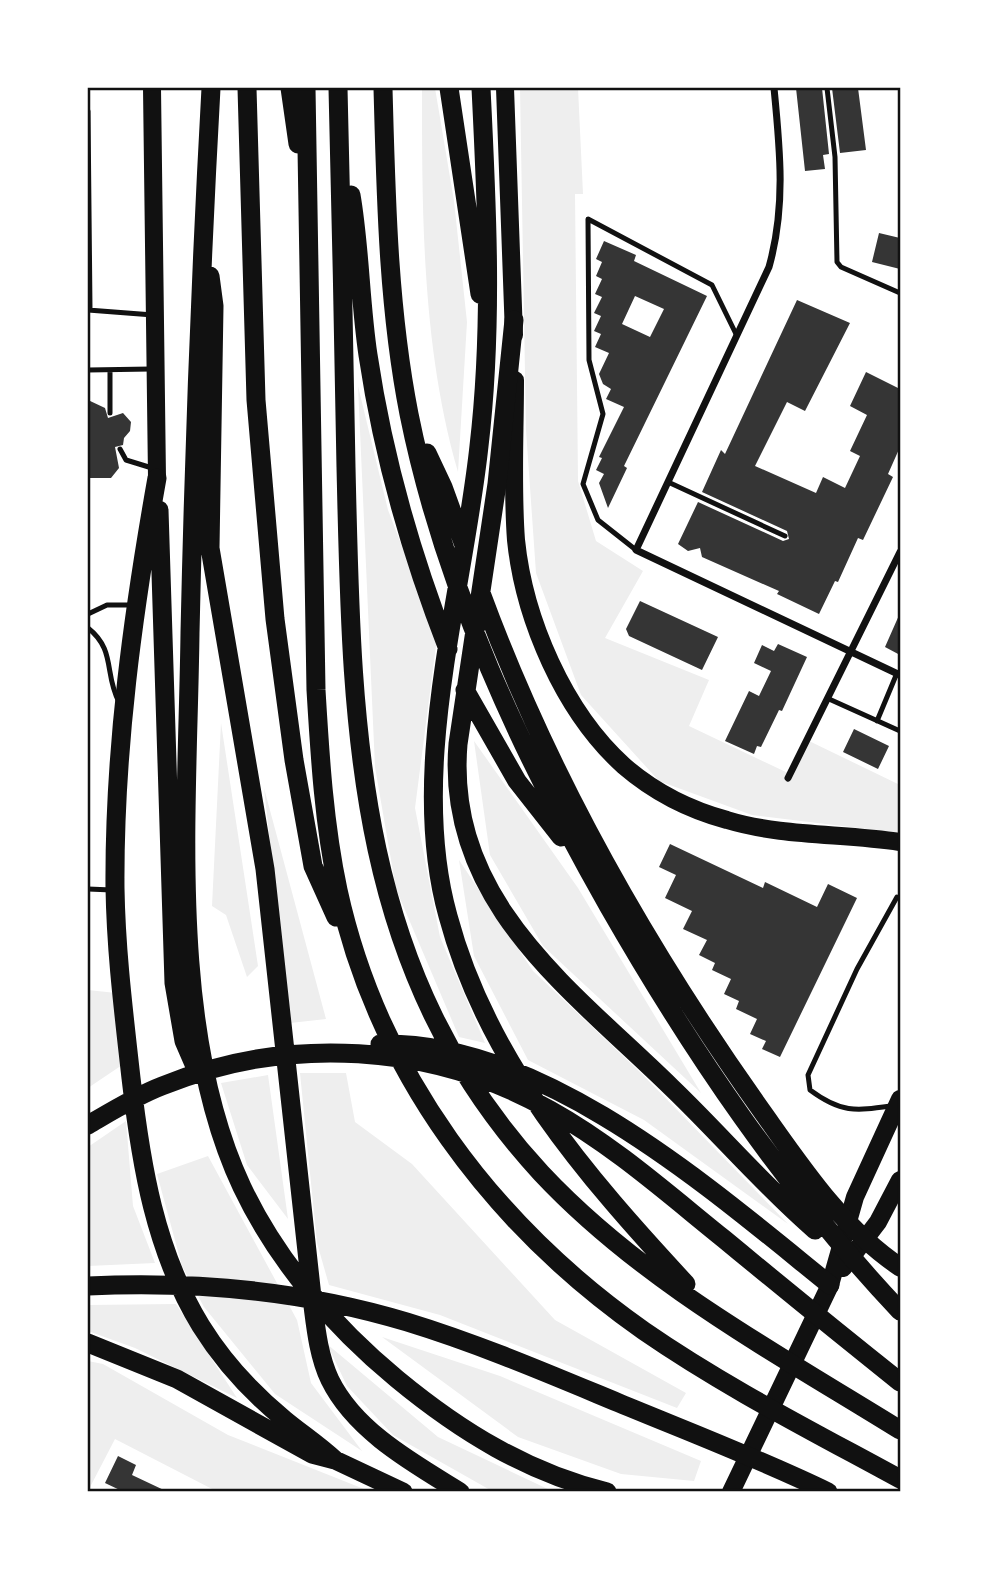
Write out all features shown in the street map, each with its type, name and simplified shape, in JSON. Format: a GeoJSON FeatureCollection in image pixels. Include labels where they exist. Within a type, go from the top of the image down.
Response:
{"type":"FeatureCollection","features":[{"type":"Feature","properties":{"kind":"highway"},"geometry":{"type":"LineString","coordinates":[[152,88],[158,368],[157,473],[174,983],[184,1041],[216,1115],[242,1188],[266,1231],[293,1269],[357,1343],[426,1402],[486,1443],[544,1472],[607,1492]]}},
{"type":"Feature","properties":{"kind":"highway"},"geometry":{"type":"LineString","coordinates":[[211,88],[191,570],[188,893],[194,1004],[216,1115]]}},
{"type":"Feature","properties":{"kind":"highway"},"geometry":{"type":"LineString","coordinates":[[247,88],[256,400],[264,521],[281,670],[313,866],[400,1061],[434,1119],[483,1186],[538,1245],[600,1298],[674,1351],[901,1479]]}},
{"type":"Feature","properties":{"kind":"highway"},"geometry":{"type":"LineString","coordinates":[[290,88],[292,118],[307,187]]}},
{"type":"Feature","properties":{"kind":"highway"},"geometry":{"type":"LineString","coordinates":[[306,88],[316,679],[321,770],[339,891],[362,972]]}},
{"type":"Feature","properties":{"kind":"highway"},"geometry":{"type":"LineString","coordinates":[[338,88],[348,534],[355,702],[370,828],[390,907],[435,1020],[483,1098],[520,1148],[564,1196],[619,1245],[710,1311],[901,1430]]}},
{"type":"Feature","properties":{"kind":"highway"},"geometry":{"type":"LineString","coordinates":[[383,88],[392,284],[410,418],[441,536],[473,626],[535,767],[592,877],[673,1013],[752,1133],[861,1269],[901,1311]]}},
{"type":"Feature","properties":{"kind":"highway"},"geometry":{"type":"LineString","coordinates":[[449,88],[474,264],[486,322]]}},
{"type":"Feature","properties":{"kind":"highway"},"geometry":{"type":"LineString","coordinates":[[481,88],[488,261],[483,410],[435,753],[433,828],[445,904],[468,977],[509,1059],[557,1135],[610,1200],[710,1311]]}},
{"type":"Feature","properties":{"kind":"highway"},"geometry":{"type":"LineString","coordinates":[[505,88],[519,558],[531,610],[543,642],[567,690],[590,726],[615,757],[638,776],[680,802],[710,815],[772,830],[901,842]]}},
{"type":"Feature","properties":{"kind":"highway"},"geometry":{"type":"LineString","coordinates":[[339,127],[354,211],[363,315],[377,410],[397,497],[421,577],[458,674],[495,746],[517,781],[592,877]]}},
{"type":"Feature","properties":{"kind":"highway"},"geometry":{"type":"LineString","coordinates":[[203,233],[214,306],[210,548],[265,869],[313,1306],[321,1354],[336,1390],[359,1420],[402,1454],[460,1492]]}},
{"type":"Feature","properties":{"kind":"highway"},"geometry":{"type":"LineString","coordinates":[[514,320],[486,562],[456,763],[461,817],[481,873],[513,927],[567,991],[657,1073],[789,1207],[861,1269]]}},
{"type":"Feature","properties":{"kind":"highway"},"geometry":{"type":"LineString","coordinates":[[410,418],[443,487],[483,598],[539,729],[646,932],[709,1034],[794,1156],[845,1219],[874,1248],[901,1268]]}},
{"type":"Feature","properties":{"kind":"highway"},"geometry":{"type":"LineString","coordinates":[[157,473],[135,605],[124,712],[116,890],[127,1043],[137,1128],[149,1196],[166,1255],[192,1311],[225,1360],[271,1408],[335,1460]]}},
{"type":"Feature","properties":{"kind":"highway"},"geometry":{"type":"LineString","coordinates":[[88,1125],[159,1087],[207,1070],[255,1059],[373,1044],[427,1046],[528,1078],[592,1110],[649,1144],[830,1285]]}},
{"type":"Feature","properties":{"kind":"highway"},"geometry":{"type":"LineString","coordinates":[[324,1052],[392,1056],[457,1070],[521,1095],[584,1131],[658,1186],[901,1382]]}},
{"type":"Feature","properties":{"kind":"highway"},"geometry":{"type":"LineString","coordinates":[[731,1492],[830,1285],[855,1196],[899,1102]]}},
{"type":"Feature","properties":{"kind":"highway"},"geometry":{"type":"LineString","coordinates":[[830,1285],[878,1222],[901,1180]]}},
{"type":"Feature","properties":{"kind":"highway"},"geometry":{"type":"LineString","coordinates":[[783,1247],[808,1243],[848,1220]]}},
{"type":"Feature","properties":{"kind":"highway"},"geometry":{"type":"LineString","coordinates":[[88,1286],[208,1287],[305,1299],[405,1321],[483,1348],[828,1492]]}},
{"type":"Feature","properties":{"kind":"highway"},"geometry":{"type":"LineString","coordinates":[[88,1343],[153,1367],[312,1454],[335,1460],[403,1492]]}},
{"type":"Feature","properties":{"kind":"street"},"geometry":{"type":"LineString","coordinates":[[774,88],[781,181],[775,247],[769,267],[636,550],[899,674]]}},
{"type":"Feature","properties":{"kind":"street"},"geometry":{"type":"LineString","coordinates":[[788,778],[901,552]]}},
{"type":"Feature","properties":{"kind":"lane"},"geometry":{"type":"LineString","coordinates":[[827,88],[835,157],[837,262],[841,267],[901,293]]}},
{"type":"Feature","properties":{"kind":"lane"},"geometry":{"type":"LineString","coordinates":[[88,111],[89,310],[156,315]]}},
{"type":"Feature","properties":{"kind":"lane"},"geometry":{"type":"LineString","coordinates":[[636,550],[598,520],[583,484],[603,414],[589,360],[588,219],[712,285],[736,334]]}},
{"type":"Feature","properties":{"kind":"lane"},"geometry":{"type":"LineString","coordinates":[[88,370],[158,368]]}},
{"type":"Feature","properties":{"kind":"lane"},"geometry":{"type":"LineString","coordinates":[[110,370],[110,413]]}},
{"type":"Feature","properties":{"kind":"lane"},"geometry":{"type":"LineString","coordinates":[[120,449],[127,460],[157,473]]}},
{"type":"Feature","properties":{"kind":"lane"},"geometry":{"type":"LineString","coordinates":[[668,482],[785,536]]}},
{"type":"Feature","properties":{"kind":"lane"},"geometry":{"type":"LineString","coordinates":[[88,614],[107,605],[135,605]]}},
{"type":"Feature","properties":{"kind":"lane"},"geometry":{"type":"LineString","coordinates":[[88,628],[99,637],[110,661],[111,687],[124,712]]}},
{"type":"Feature","properties":{"kind":"lane"},"geometry":{"type":"LineString","coordinates":[[877,721],[899,674]]}},
{"type":"Feature","properties":{"kind":"lane"},"geometry":{"type":"LineString","coordinates":[[829,699],[901,731]]}},
{"type":"Feature","properties":{"kind":"lane"},"geometry":{"type":"LineString","coordinates":[[88,889],[116,890]]}},
{"type":"Feature","properties":{"kind":"lane"},"geometry":{"type":"LineString","coordinates":[[899,1102],[850,1111],[825,1102],[810,1090],[808,1075],[857,969],[897,897],[901,898]]}},
{"type":"Feature","properties":{"kind":"shaded area"},"geometry":{"type":"Polygon","coordinates":[[[422,88],[435,88],[454,201],[467,322],[458,472],[437,377],[426,281],[422,88]]]}},
{"type":"Feature","properties":{"kind":"shaded area"},"geometry":{"type":"Polygon","coordinates":[[[520,88],[578,88],[583,194],[575,194],[578,481],[596,541],[643,571],[605,638],[709,680],[689,726],[790,774],[807,740],[900,785],[900,833],[752,815],[659,781],[581,695],[536,573],[526,430],[520,88]]]}},
{"type":"Feature","properties":{"kind":"shaded area"},"geometry":{"type":"Polygon","coordinates":[[[358,386],[388,510],[437,638],[415,808],[440,937],[485,1043],[459,1037],[396,889],[375,767],[358,386]]]}},
{"type":"Feature","properties":{"kind":"shaded area"},"geometry":{"type":"Polygon","coordinates":[[[221,723],[258,966],[247,977],[226,915],[212,906],[221,723]]]}},
{"type":"Feature","properties":{"kind":"shaded area"},"geometry":{"type":"Polygon","coordinates":[[[474,741],[578,888],[701,1093],[543,946],[490,855],[474,741]]]}},
{"type":"Feature","properties":{"kind":"shaded area"},"geometry":{"type":"Polygon","coordinates":[[[264,788],[326,1019],[290,1023],[264,788]]]}},
{"type":"Feature","properties":{"kind":"shaded area"},"geometry":{"type":"Polygon","coordinates":[[[459,860],[533,971],[642,1074],[788,1224],[644,1120],[528,1060],[474,956],[459,860]]]}},
{"type":"Feature","properties":{"kind":"shaded area"},"geometry":{"type":"Polygon","coordinates":[[[88,990],[116,993],[125,1063],[88,1088],[88,990]]]}},
{"type":"Feature","properties":{"kind":"shaded area"},"geometry":{"type":"Polygon","coordinates":[[[300,1073],[346,1073],[355,1122],[412,1164],[555,1320],[686,1393],[677,1408],[440,1315],[329,1285],[317,1243],[300,1073]]]}},
{"type":"Feature","properties":{"kind":"shaded area"},"geometry":{"type":"Polygon","coordinates":[[[268,1075],[288,1219],[247,1165],[221,1083],[268,1075]]]}},
{"type":"Feature","properties":{"kind":"shaded area"},"geometry":{"type":"Polygon","coordinates":[[[126,1121],[133,1206],[155,1263],[88,1266],[88,1147],[126,1121]]]}},
{"type":"Feature","properties":{"kind":"shaded area"},"geometry":{"type":"Polygon","coordinates":[[[208,1156],[297,1320],[311,1383],[362,1451],[275,1394],[204,1307],[182,1266],[157,1174],[208,1156]]]}},
{"type":"Feature","properties":{"kind":"shaded area"},"geometry":{"type":"Polygon","coordinates":[[[176,1304],[237,1398],[135,1348],[88,1331],[88,1305],[176,1304]]]}},
{"type":"Feature","properties":{"kind":"shaded area"},"geometry":{"type":"Polygon","coordinates":[[[382,1337],[500,1376],[701,1461],[694,1481],[621,1474],[518,1437],[382,1337]]]}},
{"type":"Feature","properties":{"kind":"shaded area"},"geometry":{"type":"Polygon","coordinates":[[[327,1344],[438,1437],[552,1491],[492,1491],[393,1435],[347,1386],[327,1344]]]}},
{"type":"Feature","properties":{"kind":"shaded area"},"geometry":{"type":"Polygon","coordinates":[[[88,1361],[103,1364],[228,1435],[369,1491],[216,1491],[115,1439],[88,1491],[88,1361]]]}},
{"type":"Feature","properties":{"kind":"building"},"geometry":{"type":"Polygon","coordinates":[[[796,88],[822,88],[829,154],[823,155],[825,169],[805,171],[796,88]]]}},
{"type":"Feature","properties":{"kind":"building"},"geometry":{"type":"Polygon","coordinates":[[[832,88],[858,88],[866,150],[840,153],[832,88]]]}},
{"type":"Feature","properties":{"kind":"building"},"geometry":{"type":"Polygon","coordinates":[[[879,233],[900,238],[900,269],[872,262],[879,233]]]}},
{"type":"Feature","properties":{"kind":"building"},"geometry":{"type":"Polygon","coordinates":[[[604,241],[636,255],[634,261],[707,296],[624,466],[627,468],[608,508],[599,483],[604,474],[596,470],[602,458],[599,457],[624,407],[606,399],[611,389],[603,384],[599,374],[609,353],[595,347],[601,334],[594,331],[601,316],[594,313],[602,297],[595,294],[602,279],[596,276],[602,262],[596,259],[604,241]],[[635,296],[622,324],[650,337],[664,309],[635,296]]]}},
{"type":"Feature","properties":{"kind":"building"},"geometry":{"type":"Polygon","coordinates":[[[797,300],[850,323],[805,411],[787,402],[755,466],[816,493],[823,477],[845,488],[860,456],[850,451],[867,415],[850,406],[866,372],[900,389],[900,447],[888,474],[893,477],[863,540],[858,538],[838,582],[835,581],[819,614],[777,594],[779,591],[702,557],[700,548],[688,551],[678,544],[698,502],[783,541],[789,539],[787,531],[702,492],[721,450],[725,454],[797,300]]]}},
{"type":"Feature","properties":{"kind":"building"},"geometry":{"type":"Polygon","coordinates":[[[88,400],[105,408],[108,418],[123,413],[131,422],[123,445],[115,447],[119,468],[111,478],[88,478],[88,400]]]}},
{"type":"Feature","properties":{"kind":"building"},"geometry":{"type":"Polygon","coordinates":[[[640,601],[718,637],[702,670],[629,636],[626,629],[640,601]]]}},
{"type":"Feature","properties":{"kind":"building"},"geometry":{"type":"Polygon","coordinates":[[[900,613],[900,655],[885,647],[900,613]]]}},
{"type":"Feature","properties":{"kind":"building"},"geometry":{"type":"Polygon","coordinates":[[[778,644],[807,657],[782,711],[779,710],[761,747],[757,746],[754,754],[725,741],[749,691],[759,696],[771,671],[754,663],[762,645],[774,651],[778,644]]]}},
{"type":"Feature","properties":{"kind":"building"},"geometry":{"type":"Polygon","coordinates":[[[854,729],[889,746],[878,769],[843,752],[854,729]]]}},
{"type":"Feature","properties":{"kind":"building"},"geometry":{"type":"Polygon","coordinates":[[[670,844],[763,888],[765,882],[817,907],[828,884],[857,898],[780,1057],[762,1049],[766,1041],[750,1034],[757,1019],[736,1009],[739,1001],[724,994],[731,979],[712,970],[715,963],[699,955],[707,940],[683,929],[692,911],[665,898],[676,875],[659,867],[670,844]]]}},
{"type":"Feature","properties":{"kind":"building"},"geometry":{"type":"Polygon","coordinates":[[[118,1456],[136,1465],[132,1475],[168,1492],[124,1492],[105,1483],[118,1456]]]}}]}
